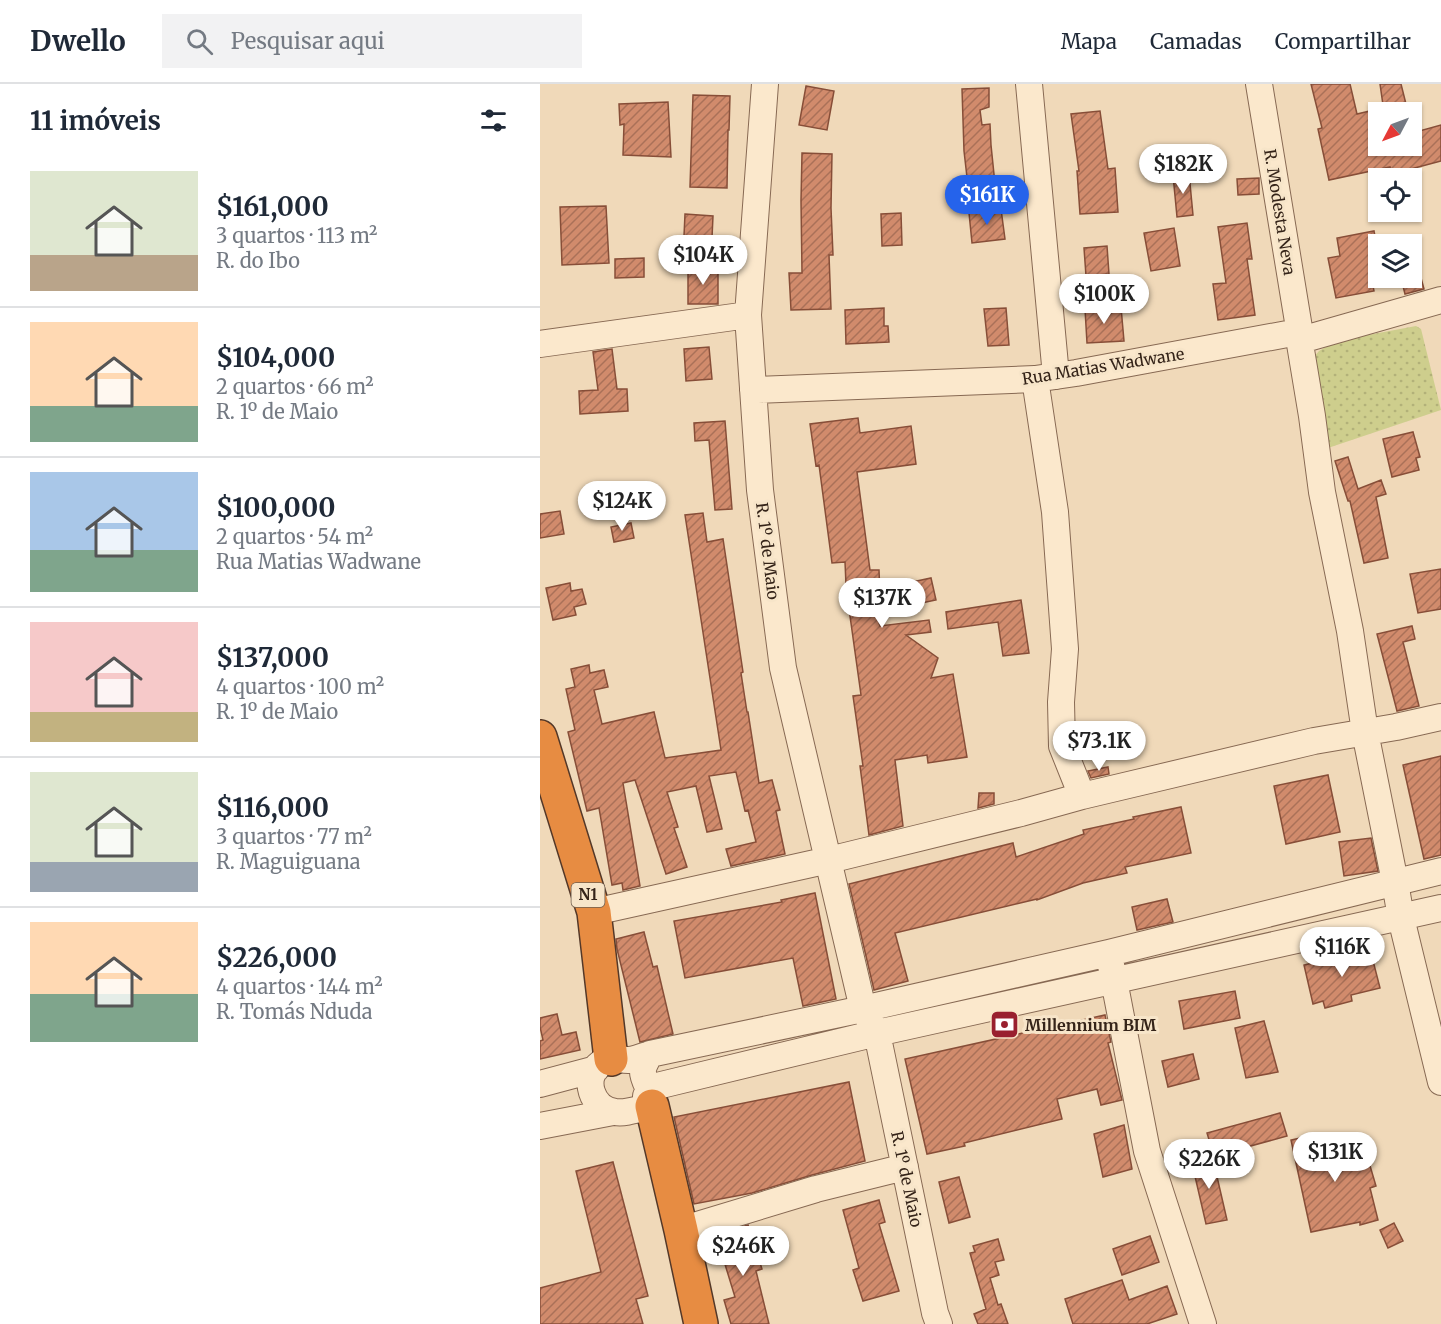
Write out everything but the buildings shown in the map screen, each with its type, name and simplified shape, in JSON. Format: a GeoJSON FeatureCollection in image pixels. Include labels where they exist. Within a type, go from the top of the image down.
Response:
{"type":"FeatureCollection","features":[{"type":"Feature","properties":{"kind":"highway","name":"N1"},"geometry":{"type":"LineString","coordinates":[[540,740],[594,912],[603,1064]]}},
{"type":"Feature","properties":{"kind":"highway"},"geometry":{"type":"LineString","coordinates":[[654,1096],[701,1324]]}},
{"type":"Feature","properties":{"kind":"street","name":"R. 1º de Maio"},"geometry":{"type":"LineString","coordinates":[[765,84],[748,315],[760,490],[783,668],[863,1009],[877,1033],[939,1324]]}},
{"type":"Feature","properties":{"kind":"street"},"geometry":{"type":"LineString","coordinates":[[1029,84],[1065,649],[1061,702],[1062,746],[1082,796]]}},
{"type":"Feature","properties":{"kind":"street","name":"R. Modesta Neva"},"geometry":{"type":"LineString","coordinates":[[1259,84],[1300,336],[1322,492],[1350,631],[1365,732],[1401,918],[1441,1082]]}},
{"type":"Feature","properties":{"kind":"street","name":"Rua Matias Wadwane"},"geometry":{"type":"LineString","coordinates":[[753,390],[1046,378],[1300,336],[1440,304]]}},
{"type":"Feature","properties":{"kind":"street"},"geometry":{"type":"LineString","coordinates":[[540,344],[748,315]]}},
{"type":"Feature","properties":{"kind":"street"},"geometry":{"type":"LineString","coordinates":[[594,912],[829,860],[1082,796],[1314,741],[1441,717]]}},
{"type":"Feature","properties":{"kind":"street"},"geometry":{"type":"LineString","coordinates":[[540,1084],[619,1058],[628,1060],[863,1009],[1109,953],[1441,871]]}},
{"type":"Feature","properties":{"kind":"street"},"geometry":{"type":"LineString","coordinates":[[603,1064],[592,1077],[590,1086],[592,1096],[605,1109],[620,1113],[654,1096],[877,1033],[1441,908]]}},
{"type":"Feature","properties":{"kind":"street"},"geometry":{"type":"LineString","coordinates":[[1109,953],[1147,1151],[1203,1324]]}},
{"type":"Feature","properties":{"kind":"street"},"geometry":{"type":"LineString","coordinates":[[650,1054],[642,1068],[644,1080],[654,1096]]}},
{"type":"Feature","properties":{"kind":"street"},"geometry":{"type":"LineString","coordinates":[[540,1126],[613,1112]]}},
{"type":"Feature","properties":{"kind":"street"},"geometry":{"type":"LineString","coordinates":[[681,1230],[816,1189],[905,1167]]}},
{"type":"Feature","properties":{"kind":"green space"},"geometry":{"type":"Polygon","coordinates":[[[1416,326],[1421,329],[1441,410],[1325,449],[1307,365],[1319,351],[1336,341],[1416,326]]]}},
{"type":"Feature","properties":{"kind":"place","name":"Millennium BIM"},"geometry":{"type":"Point","coordinates":[1004,1025]}}]}
